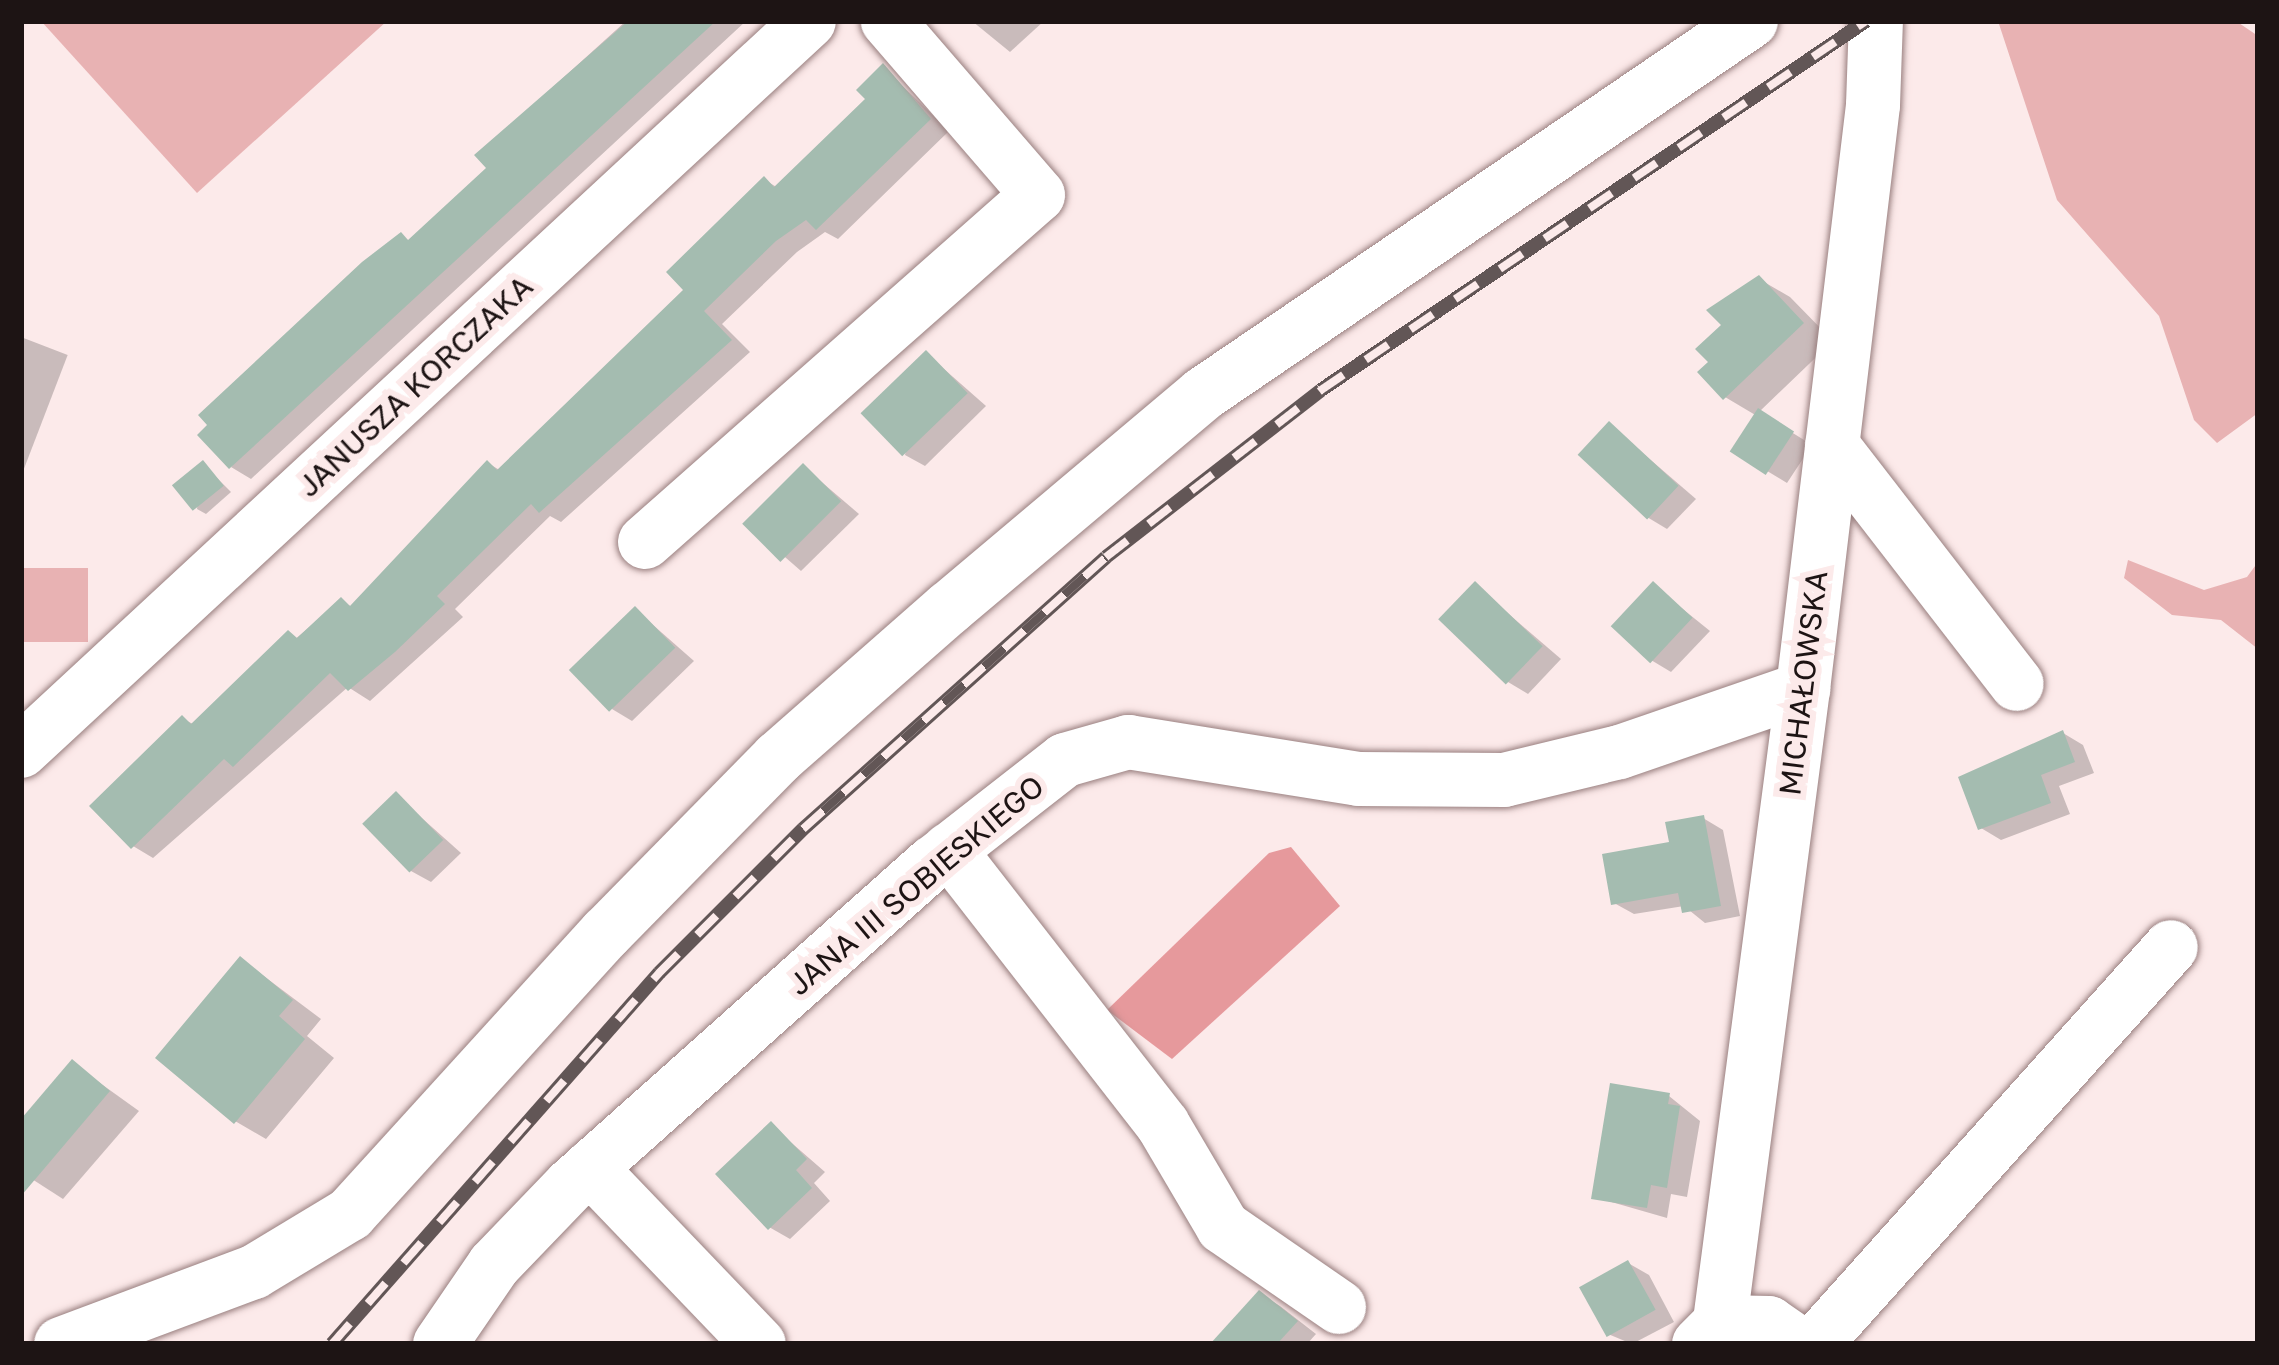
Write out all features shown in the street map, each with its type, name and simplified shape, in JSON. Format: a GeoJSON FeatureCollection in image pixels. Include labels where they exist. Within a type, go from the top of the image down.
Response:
{"type":"FeatureCollection","features":[{"type":"Feature","properties":{"kind":"street","name":"JANUSZA KORCZAKA"},"geometry":{"type":"LineString","coordinates":[[21,751],[808,21]]}},
{"type":"Feature","properties":{"kind":"street"},"geometry":{"type":"LineString","coordinates":[[645,542],[1038,195],[888,21]]}},
{"type":"Feature","properties":{"kind":"street"},"geometry":{"type":"LineString","coordinates":[[61,1344],[254,1272],[350,1214],[606,933],[778,758],[1054,518],[1203,394],[1751,21]]}},
{"type":"Feature","properties":{"kind":"street","name":"MICHAŁOWSKA"},"geometry":{"type":"LineString","coordinates":[[1712,1337],[1803,689],[1876,21]]}},
{"type":"Feature","properties":{"kind":"street"},"geometry":{"type":"LineString","coordinates":[[1832,445],[2017,684]]}},
{"type":"Feature","properties":{"kind":"street","name":"JANA III SOBIESKIEGO"},"geometry":{"type":"LineString","coordinates":[[440,1344],[494,1265],[590,1168],[949,850],[1065,760],[1128,742],[1358,779],[1504,780],[1620,752],[1803,689]]}},
{"type":"Feature","properties":{"kind":"street"},"geometry":{"type":"LineString","coordinates":[[949,850],[1163,1125],[1223,1227],[1339,1307]]}},
{"type":"Feature","properties":{"kind":"street"},"geometry":{"type":"LineString","coordinates":[[1815,1344],[2171,946]]}},
{"type":"Feature","properties":{"kind":"street"},"geometry":{"type":"LineString","coordinates":[[590,1168],[758,1344]]}},
{"type":"Feature","properties":{"kind":"street"},"geometry":{"type":"LineString","coordinates":[[1712,1337],[1769,1323],[1799,1344]]}},
{"type":"Feature","properties":{"kind":"street"},"geometry":{"type":"LineString","coordinates":[[21,1330],[28,1344]]}},
{"type":"Feature","properties":{"kind":"shaded area"},"geometry":{"type":"Polygon","coordinates":[[[41,21],[387,21],[197,193],[41,21]]]}},
{"type":"Feature","properties":{"kind":"shaded area"},"geometry":{"type":"Polygon","coordinates":[[[1998,21],[2236,21],[2258,36],[2258,413],[2217,443],[2194,420],[2159,316],[2057,200],[1998,21]]]}},
{"type":"Feature","properties":{"kind":"shaded area"},"geometry":{"type":"Polygon","coordinates":[[[2128,560],[2204,590],[2247,577],[2258,562],[2258,649],[2221,620],[2172,615],[2124,578],[2128,560]]]}},
{"type":"Feature","properties":{"kind":"shaded area"},"geometry":{"type":"Polygon","coordinates":[[[21,568],[88,568],[88,642],[21,642],[21,568]]]}},
{"type":"Feature","properties":{"kind":"shaded area"},"geometry":{"type":"Polygon","coordinates":[[[1291,847],[1340,906],[1172,1059],[1107,1010],[1269,853],[1291,847]]]}},
{"type":"Feature","properties":{"kind":"building"},"geometry":{"type":"Polygon","coordinates":[[[628,21],[716,21],[229,469],[197,435],[207,425],[198,415],[362,262],[401,232],[408,240],[486,168],[474,155],[628,21]]]}},
{"type":"Feature","properties":{"kind":"building"},"geometry":{"type":"Polygon","coordinates":[[[883,63],[931,119],[816,230],[806,220],[776,241],[704,311],[732,340],[539,513],[531,504],[437,596],[445,604],[395,652],[348,691],[330,673],[233,767],[224,759],[131,849],[89,806],[182,715],[191,724],[288,630],[297,638],[341,597],[350,606],[487,460],[497,470],[683,290],[666,272],[764,176],[774,187],[865,99],[856,90],[883,63]]]}},
{"type":"Feature","properties":{"kind":"building"},"geometry":{"type":"Polygon","coordinates":[[[1759,275],[1804,323],[1723,400],[1697,372],[1708,362],[1695,349],[1721,325],[1706,310],[1759,275]]]}},
{"type":"Feature","properties":{"kind":"building"},"geometry":{"type":"Polygon","coordinates":[[[926,350],[968,393],[902,456],[861,413],[926,350]]]}},
{"type":"Feature","properties":{"kind":"building"},"geometry":{"type":"Polygon","coordinates":[[[1758,408],[1794,431],[1766,475],[1730,452],[1758,408]]]}},
{"type":"Feature","properties":{"kind":"building"},"geometry":{"type":"Polygon","coordinates":[[[1609,421],[1678,486],[1647,519],[1578,455],[1609,421]]]}},
{"type":"Feature","properties":{"kind":"building"},"geometry":{"type":"Polygon","coordinates":[[[203,460],[224,486],[193,511],[172,485],[203,460]]]}},
{"type":"Feature","properties":{"kind":"building"},"geometry":{"type":"Polygon","coordinates":[[[803,463],[841,501],[780,562],[742,524],[803,463]]]}},
{"type":"Feature","properties":{"kind":"building"},"geometry":{"type":"Polygon","coordinates":[[[1475,581],[1543,646],[1506,684],[1438,619],[1475,581]]]}},
{"type":"Feature","properties":{"kind":"building"},"geometry":{"type":"Polygon","coordinates":[[[1653,581],[1692,618],[1650,663],[1611,626],[1653,581]]]}},
{"type":"Feature","properties":{"kind":"building"},"geometry":{"type":"Polygon","coordinates":[[[635,606],[675,648],[609,712],[569,670],[635,606]]]}},
{"type":"Feature","properties":{"kind":"building"},"geometry":{"type":"Polygon","coordinates":[[[2063,730],[2075,762],[2041,775],[2051,803],[1978,830],[1958,777],[2063,730]]]}},
{"type":"Feature","properties":{"kind":"building"},"geometry":{"type":"Polygon","coordinates":[[[396,791],[443,840],[409,873],[362,824],[396,791]]]}},
{"type":"Feature","properties":{"kind":"building"},"geometry":{"type":"Polygon","coordinates":[[[1704,815],[1721,906],[1682,913],[1678,893],[1611,905],[1602,854],[1669,842],[1665,822],[1704,815]]]}},
{"type":"Feature","properties":{"kind":"building"},"geometry":{"type":"Polygon","coordinates":[[[240,956],[293,1000],[279,1016],[305,1039],[234,1124],[155,1058],[240,956]]]}},
{"type":"Feature","properties":{"kind":"building"},"geometry":{"type":"Polygon","coordinates":[[[72,1059],[110,1091],[21,1196],[21,1119],[72,1059]]]}},
{"type":"Feature","properties":{"kind":"building"},"geometry":{"type":"Polygon","coordinates":[[[1610,1083],[1670,1093],[1668,1104],[1680,1106],[1667,1188],[1651,1185],[1647,1208],[1591,1199],[1610,1083]]]}},
{"type":"Feature","properties":{"kind":"building"},"geometry":{"type":"Polygon","coordinates":[[[771,1121],[807,1159],[796,1170],[812,1188],[768,1230],[715,1174],[771,1121]]]}},
{"type":"Feature","properties":{"kind":"building"},"geometry":{"type":"Polygon","coordinates":[[[1628,1260],[1656,1310],[1607,1337],[1579,1287],[1628,1260]]]}},
{"type":"Feature","properties":{"kind":"building"},"geometry":{"type":"Polygon","coordinates":[[[1259,1290],[1298,1321],[1277,1344],[1210,1344],[1259,1290]]]}},
{"type":"Feature","properties":{"kind":"railway"},"geometry":{"type":"LineString","coordinates":[[332,1344],[659,973],[803,829],[1106,557],[1321,390],[1866,21]]}}]}
